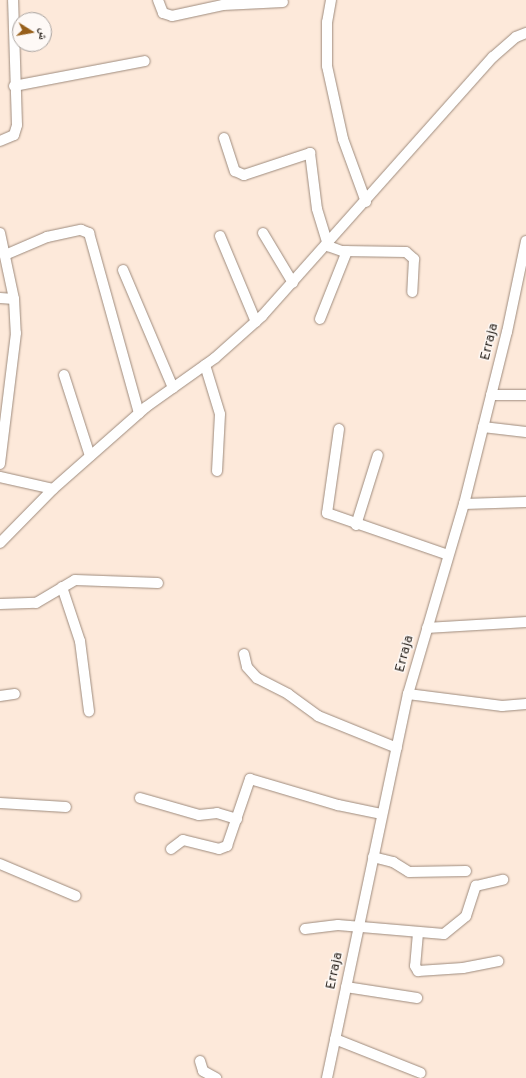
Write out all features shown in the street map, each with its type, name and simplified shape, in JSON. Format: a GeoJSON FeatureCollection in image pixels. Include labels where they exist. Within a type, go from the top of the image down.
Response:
{"type":"FeatureCollection","features":[{"type":"Feature","properties":{"kind":"street"},"geometry":{"type":"LineString","coordinates":[[0,141],[16,131],[13,0]]}},
{"type":"Feature","properties":{"kind":"street"},"geometry":{"type":"LineString","coordinates":[[158,0],[163,13],[172,16],[223,5],[283,2]]}},
{"type":"Feature","properties":{"kind":"street"},"geometry":{"type":"LineString","coordinates":[[331,0],[327,22],[327,66],[344,138],[366,202]]}},
{"type":"Feature","properties":{"kind":"street"},"geometry":{"type":"LineString","coordinates":[[0,543],[53,489],[90,456],[140,413],[205,365],[256,322],[328,246],[493,57],[516,37],[526,33]]}},
{"type":"Feature","properties":{"kind":"street"},"geometry":{"type":"LineString","coordinates":[[14,86],[145,61]]}},
{"type":"Feature","properties":{"kind":"street"},"geometry":{"type":"LineString","coordinates":[[224,138],[235,171],[244,175],[310,153],[317,209],[328,246]]}},
{"type":"Feature","properties":{"kind":"street"},"geometry":{"type":"LineString","coordinates":[[5,255],[47,237],[81,230],[89,233],[140,413]]}},
{"type":"Feature","properties":{"kind":"street"},"geometry":{"type":"LineString","coordinates":[[0,233],[14,299],[15,350],[0,464]]}},
{"type":"Feature","properties":{"kind":"street"},"geometry":{"type":"LineString","coordinates":[[263,233],[293,284]]}},
{"type":"Feature","properties":{"kind":"street"},"geometry":{"type":"LineString","coordinates":[[220,236],[256,322]]}},
{"type":"Feature","properties":{"kind":"street","name":"Erraja"},"geometry":{"type":"LineString","coordinates":[[327,1078],[408,694],[426,628],[464,504],[526,242]]}},
{"type":"Feature","properties":{"kind":"street"},"geometry":{"type":"LineString","coordinates":[[328,246],[347,251],[381,250],[411,254],[415,269],[412,292]]}},
{"type":"Feature","properties":{"kind":"street"},"geometry":{"type":"LineString","coordinates":[[320,319],[347,251]]}},
{"type":"Feature","properties":{"kind":"street"},"geometry":{"type":"LineString","coordinates":[[123,270],[173,388]]}},
{"type":"Feature","properties":{"kind":"street"},"geometry":{"type":"LineString","coordinates":[[0,298],[14,299]]}},
{"type":"Feature","properties":{"kind":"street"},"geometry":{"type":"LineString","coordinates":[[205,365],[220,414],[217,471]]}},
{"type":"Feature","properties":{"kind":"street"},"geometry":{"type":"LineString","coordinates":[[64,375],[90,456]]}},
{"type":"Feature","properties":{"kind":"street"},"geometry":{"type":"LineString","coordinates":[[491,395],[526,395]]}},
{"type":"Feature","properties":{"kind":"street"},"geometry":{"type":"LineString","coordinates":[[483,427],[526,432]]}},
{"type":"Feature","properties":{"kind":"street"},"geometry":{"type":"LineString","coordinates":[[339,429],[326,508],[331,516],[448,555]]}},
{"type":"Feature","properties":{"kind":"street"},"geometry":{"type":"LineString","coordinates":[[356,525],[378,455]]}},
{"type":"Feature","properties":{"kind":"street"},"geometry":{"type":"LineString","coordinates":[[0,477],[53,489]]}},
{"type":"Feature","properties":{"kind":"street"},"geometry":{"type":"LineString","coordinates":[[464,504],[526,502]]}},
{"type":"Feature","properties":{"kind":"street"},"geometry":{"type":"LineString","coordinates":[[0,604],[36,603],[62,587],[81,579],[158,583]]}},
{"type":"Feature","properties":{"kind":"street"},"geometry":{"type":"LineString","coordinates":[[62,587],[80,641],[89,712]]}},
{"type":"Feature","properties":{"kind":"street"},"geometry":{"type":"LineString","coordinates":[[426,628],[526,622]]}},
{"type":"Feature","properties":{"kind":"street"},"geometry":{"type":"LineString","coordinates":[[244,654],[247,666],[257,678],[292,697],[318,716],[397,748]]}},
{"type":"Feature","properties":{"kind":"street"},"geometry":{"type":"LineString","coordinates":[[0,696],[15,694]]}},
{"type":"Feature","properties":{"kind":"street"},"geometry":{"type":"LineString","coordinates":[[408,694],[496,706],[526,704]]}},
{"type":"Feature","properties":{"kind":"street"},"geometry":{"type":"LineString","coordinates":[[170,849],[182,840],[224,849],[237,819],[250,779],[338,805],[382,814]]}},
{"type":"Feature","properties":{"kind":"street"},"geometry":{"type":"LineString","coordinates":[[140,798],[199,815],[217,813],[237,819]]}},
{"type":"Feature","properties":{"kind":"street"},"geometry":{"type":"LineString","coordinates":[[0,803],[66,807]]}},
{"type":"Feature","properties":{"kind":"street"},"geometry":{"type":"LineString","coordinates":[[373,857],[393,862],[409,872],[466,871]]}},
{"type":"Feature","properties":{"kind":"street"},"geometry":{"type":"LineString","coordinates":[[0,864],[76,896]]}},
{"type":"Feature","properties":{"kind":"street"},"geometry":{"type":"LineString","coordinates":[[305,929],[358,927],[418,933],[451,932],[468,912],[476,886],[503,880]]}},
{"type":"Feature","properties":{"kind":"street"},"geometry":{"type":"LineString","coordinates":[[418,933],[414,966],[418,971],[463,968],[498,961]]}},
{"type":"Feature","properties":{"kind":"street"},"geometry":{"type":"LineString","coordinates":[[346,987],[416,998]]}},
{"type":"Feature","properties":{"kind":"street"},"geometry":{"type":"LineString","coordinates":[[335,1039],[421,1073]]}},
{"type":"Feature","properties":{"kind":"street"},"geometry":{"type":"LineString","coordinates":[[200,1061],[203,1071],[216,1078]]}}]}
